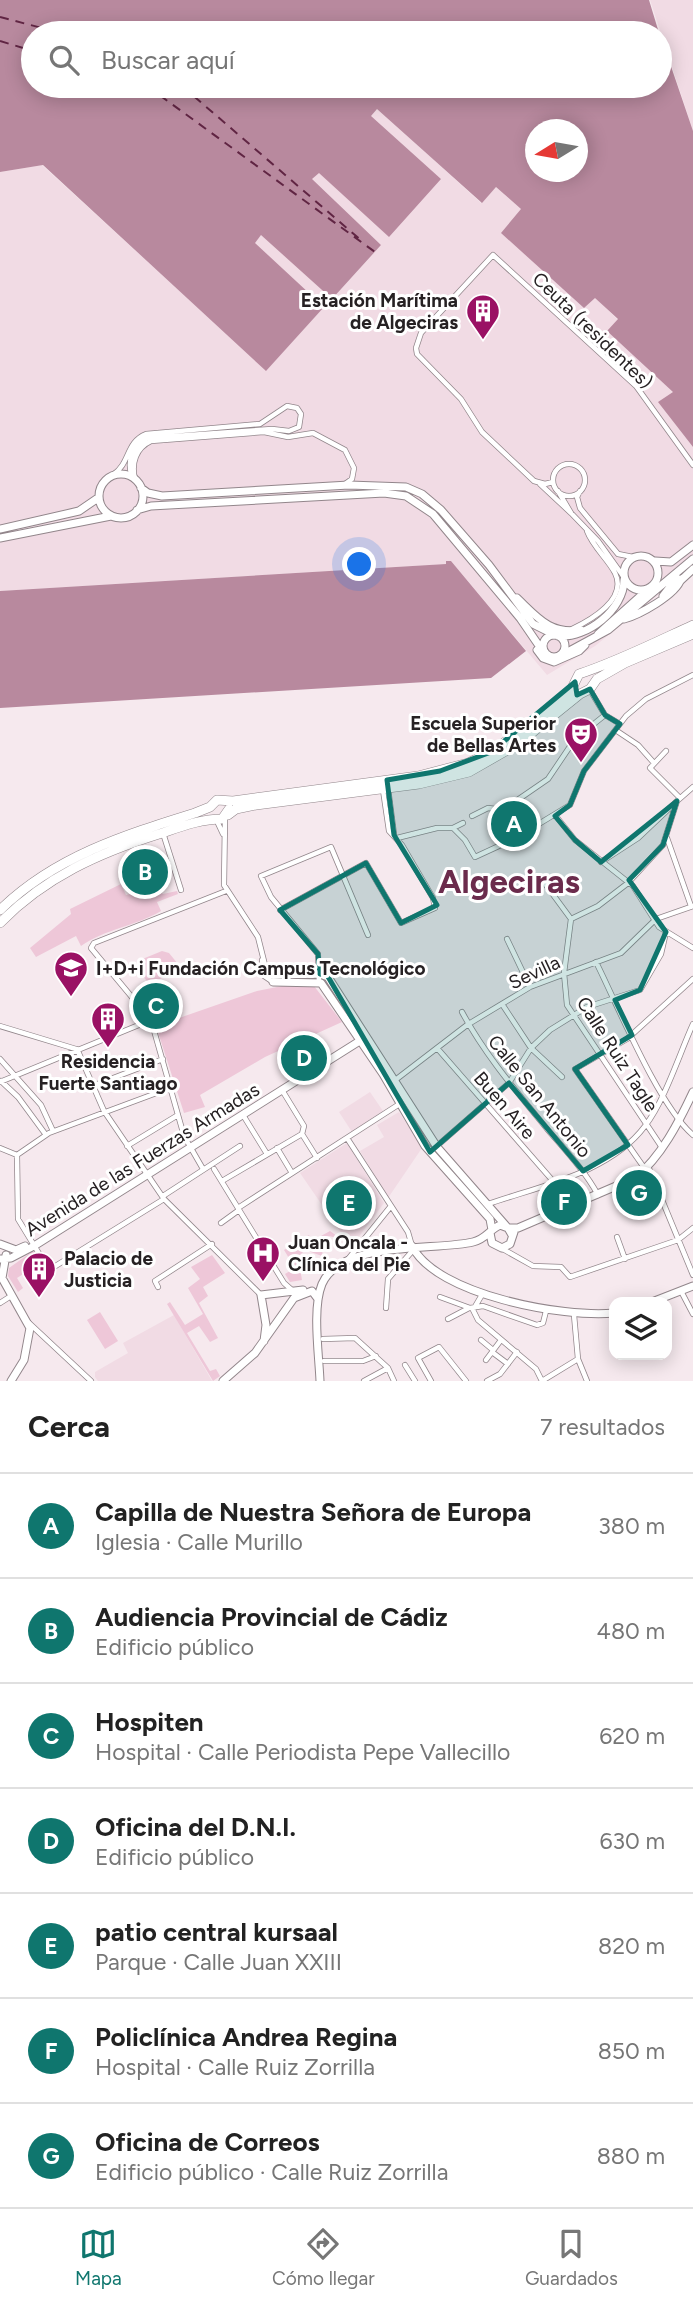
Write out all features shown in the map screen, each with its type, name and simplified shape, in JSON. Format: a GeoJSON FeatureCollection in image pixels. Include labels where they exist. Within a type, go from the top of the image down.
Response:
{"type":"FeatureCollection","features":[{"type":"Feature","properties":{"kind":"highway"},"geometry":{"type":"LineString","coordinates":[[0,923],[34,892],[66,871],[103,852],[227,816],[236,809],[470,772],[518,744],[589,687],[625,663],[681,635],[693,625]]}},
{"type":"Feature","properties":{"kind":"highway"},"geometry":{"type":"LineString","coordinates":[[0,910],[27,886],[82,852],[210,807],[217,800],[386,786],[440,771],[491,751],[548,709],[575,682],[579,674],[681,635],[693,634]]}},
{"type":"Feature","properties":{"kind":"highway"},"geometry":{"type":"LineString","coordinates":[[587,673],[589,687]]}},
{"type":"Feature","properties":{"kind":"highway"},"geometry":{"type":"LineString","coordinates":[[575,682],[579,689],[589,687]]}},
{"type":"Feature","properties":{"kind":"highway"},"geometry":{"type":"LineString","coordinates":[[224,801],[229,807],[227,816]]}},
{"type":"Feature","properties":{"kind":"highway"},"geometry":{"type":"LineString","coordinates":[[210,807],[215,818]]}},
{"type":"Feature","properties":{"kind":"main road"},"geometry":{"type":"LineString","coordinates":[[0,528],[79,511],[93,504],[99,497],[103,483],[114,474],[133,477],[148,494],[162,496],[391,484],[422,494],[441,510],[511,593],[533,624],[557,636],[565,645],[560,656]]}},
{"type":"Feature","properties":{"kind":"main road"},"geometry":{"type":"LineString","coordinates":[[137,510],[142,500],[141,488]]}},
{"type":"Feature","properties":{"kind":"main road"},"geometry":{"type":"LineString","coordinates":[[0,538],[100,516],[127,517],[137,510],[151,506],[399,494],[421,503],[433,514],[544,653],[551,657],[560,656],[620,620],[653,604],[678,587],[681,579]]}},
{"type":"Feature","properties":{"kind":"main road"},"geometry":{"type":"LineString","coordinates":[[99,497],[102,509],[111,516]]}},
{"type":"Feature","properties":{"kind":"main road"},"geometry":{"type":"LineString","coordinates":[[544,653],[544,640],[575,635],[591,626],[621,598],[625,565],[633,557],[643,556],[653,561],[671,562],[693,545]]}},
{"type":"Feature","properties":{"kind":"main road"},"geometry":{"type":"LineString","coordinates":[[514,614],[548,661],[559,661],[579,651],[651,586],[693,554]]}},
{"type":"Feature","properties":{"kind":"main road"},"geometry":{"type":"LineString","coordinates":[[620,620],[693,559]]}},
{"type":"Feature","properties":{"kind":"main road"},"geometry":{"type":"LineString","coordinates":[[624,577],[634,589],[651,586],[658,574],[653,561]]}},
{"type":"Feature","properties":{"kind":"main road"},"geometry":{"type":"LineString","coordinates":[[653,604],[693,569]]}},
{"type":"Feature","properties":{"kind":"main road"},"geometry":{"type":"LineString","coordinates":[[663,596],[675,582],[680,570]]}},
{"type":"Feature","properties":{"kind":"main road"},"geometry":{"type":"LineString","coordinates":[[511,593],[539,621],[568,631],[591,626]]}},
{"type":"Feature","properties":{"kind":"main road"},"geometry":{"type":"LineString","coordinates":[[272,978],[328,977],[401,1103],[433,1149],[490,1219],[496,1246]]}},
{"type":"Feature","properties":{"kind":"main road"},"geometry":{"type":"LineString","coordinates":[[362,1037],[421,1118],[433,1149],[488,1204],[509,1233]]}},
{"type":"Feature","properties":{"kind":"main road","name":"Avenida de las Fuerzas Armadas"},"geometry":{"type":"LineString","coordinates":[[189,1145],[243,1115],[362,1037]]}},
{"type":"Feature","properties":{"kind":"main road","name":"Avenida de las Fuerzas Armadas"},"geometry":{"type":"LineString","coordinates":[[5,1260],[362,1037]]}},
{"type":"Feature","properties":{"kind":"main road"},"geometry":{"type":"LineString","coordinates":[[322,1381],[323,1291],[332,1275],[360,1260],[413,1247],[496,1246],[518,1228],[626,1184],[647,1167],[679,1121],[693,1092]]}},
{"type":"Feature","properties":{"kind":"main road"},"geometry":{"type":"LineString","coordinates":[[223,1381],[241,1368],[264,1341],[270,1326],[293,1294],[323,1283],[338,1267],[369,1254],[483,1240],[500,1225],[509,1233]]}},
{"type":"Feature","properties":{"kind":"main road","name":"Avenida de las Fuerzas Armadas"},"geometry":{"type":"LineString","coordinates":[[2,1245],[16,1250],[33,1244]]}},
{"type":"Feature","properties":{"kind":"main road"},"geometry":{"type":"LineString","coordinates":[[2,1245],[5,1260],[2,1278],[26,1324],[28,1342]]}},
{"type":"Feature","properties":{"kind":"main road"},"geometry":{"type":"LineString","coordinates":[[413,1247],[419,1257],[432,1266],[483,1293],[546,1311],[575,1315],[609,1313]]}},
{"type":"Feature","properties":{"kind":"main road"},"geometry":{"type":"LineString","coordinates":[[0,1281],[29,1323],[28,1342],[21,1366],[11,1381]]}},
{"type":"Feature","properties":{"kind":"main road"},"geometry":{"type":"LineString","coordinates":[[322,1381],[318,1300],[323,1283]]}},
{"type":"Feature","properties":{"kind":"main road"},"geometry":{"type":"LineString","coordinates":[[668,1297],[693,1286]]}},
{"type":"Feature","properties":{"kind":"main road"},"geometry":{"type":"LineString","coordinates":[[270,1326],[261,1295],[312,1291],[318,1300]]}},
{"type":"Feature","properties":{"kind":"street","name":"Ceuta (residentes)"},"geometry":{"type":"LineString","coordinates":[[540,484],[482,432],[461,399],[421,360],[416,348],[421,333],[493,255],[636,386],[693,465]]}},
{"type":"Feature","properties":{"kind":"street"},"geometry":{"type":"LineString","coordinates":[[114,474],[121,470],[131,444],[146,434],[260,424],[286,406],[297,408],[301,414],[301,424],[293,430],[248,430],[147,438],[133,452],[129,467],[133,477]]}},
{"type":"Feature","properties":{"kind":"street"},"geometry":{"type":"LineString","coordinates":[[133,477],[133,464],[146,443],[264,432],[288,437],[309,432],[321,435],[345,450],[353,474],[350,482],[343,485]]}},
{"type":"Feature","properties":{"kind":"street"},"geometry":{"type":"LineString","coordinates":[[553,482],[558,469],[574,465],[584,474],[578,501],[582,511],[618,554],[633,557]]}},
{"type":"Feature","properties":{"kind":"street"},"geometry":{"type":"LineString","coordinates":[[540,484],[553,482]]}},
{"type":"Feature","properties":{"kind":"street"},"geometry":{"type":"LineString","coordinates":[[553,482],[571,513]]}},
{"type":"Feature","properties":{"kind":"street"},"geometry":{"type":"LineString","coordinates":[[540,484],[598,541],[624,577]]}},
{"type":"Feature","properties":{"kind":"street"},"geometry":{"type":"LineString","coordinates":[[558,491],[568,495],[580,491]]}},
{"type":"Feature","properties":{"kind":"street"},"geometry":{"type":"LineString","coordinates":[[568,631],[608,604],[618,586],[615,574],[587,531]]}},
{"type":"Feature","properties":{"kind":"street"},"geometry":{"type":"LineString","coordinates":[[453,828],[465,840],[475,857],[514,839],[555,815],[570,805],[584,771],[620,724],[646,699],[693,674]]}},
{"type":"Feature","properties":{"kind":"street"},"geometry":{"type":"LineString","coordinates":[[589,687],[605,715],[620,724]]}},
{"type":"Feature","properties":{"kind":"street"},"geometry":{"type":"LineString","coordinates":[[499,812],[548,779],[575,739],[605,715]]}},
{"type":"Feature","properties":{"kind":"street"},"geometry":{"type":"LineString","coordinates":[[617,731],[639,745],[654,763]]}},
{"type":"Feature","properties":{"kind":"street"},"geometry":{"type":"LineString","coordinates":[[666,751],[651,769],[679,800]]}},
{"type":"Feature","properties":{"kind":"street"},"geometry":{"type":"LineString","coordinates":[[281,909],[368,864],[401,923],[435,908],[433,898],[396,837],[387,827],[386,786]]}},
{"type":"Feature","properties":{"kind":"street"},"geometry":{"type":"LineString","coordinates":[[601,862],[638,838],[693,787]]}},
{"type":"Feature","properties":{"kind":"street"},"geometry":{"type":"LineString","coordinates":[[543,881],[571,919],[598,906],[628,883],[667,838],[679,800]]}},
{"type":"Feature","properties":{"kind":"street"},"geometry":{"type":"LineString","coordinates":[[472,816],[488,808],[499,812],[514,839]]}},
{"type":"Feature","properties":{"kind":"street"},"geometry":{"type":"LineString","coordinates":[[555,815],[575,840],[628,883],[654,921],[666,932],[693,948]]}},
{"type":"Feature","properties":{"kind":"street"},"geometry":{"type":"LineString","coordinates":[[227,816],[223,834],[226,891],[258,937],[266,969],[272,978]]}},
{"type":"Feature","properties":{"kind":"street"},"geometry":{"type":"LineString","coordinates":[[215,818],[223,834]]}},
{"type":"Feature","properties":{"kind":"street"},"geometry":{"type":"LineString","coordinates":[[396,837],[429,829],[453,828],[463,823]]}},
{"type":"Feature","properties":{"kind":"street"},"geometry":{"type":"LineString","coordinates":[[162,833],[181,890]]}},
{"type":"Feature","properties":{"kind":"street"},"geometry":{"type":"LineString","coordinates":[[667,838],[692,906]]}},
{"type":"Feature","properties":{"kind":"street"},"geometry":{"type":"LineString","coordinates":[[319,978],[318,954],[281,909],[261,876],[331,846],[369,936]]}},
{"type":"Feature","properties":{"kind":"street"},"geometry":{"type":"LineString","coordinates":[[203,1169],[189,1145],[178,1115],[151,1020],[91,948],[94,943],[226,891]]}},
{"type":"Feature","properties":{"kind":"street","name":"Sevilla"},"geometry":{"type":"LineString","coordinates":[[394,1081],[467,1025],[530,987],[621,953],[654,921],[692,906]]}},
{"type":"Feature","properties":{"kind":"street","name":"Calle Ruiz Tagle"},"geometry":{"type":"LineString","coordinates":[[571,919],[564,973],[567,1005],[661,1146]]}},
{"type":"Feature","properties":{"kind":"street"},"geometry":{"type":"LineString","coordinates":[[433,1149],[509,1083],[531,1048],[550,1030],[573,1014],[640,990],[661,954],[666,932]]}},
{"type":"Feature","properties":{"kind":"street"},"geometry":{"type":"LineString","coordinates":[[507,939],[530,987]]}},
{"type":"Feature","properties":{"kind":"street"},"geometry":{"type":"LineString","coordinates":[[596,962],[662,1093],[679,1121],[693,1135]]}},
{"type":"Feature","properties":{"kind":"street"},"geometry":{"type":"LineString","coordinates":[[693,979],[632,1035],[575,1069],[628,1145],[647,1167],[693,1275]]}},
{"type":"Feature","properties":{"kind":"street"},"geometry":{"type":"LineString","coordinates":[[502,1004],[531,1048],[562,1077]]}},
{"type":"Feature","properties":{"kind":"street","name":"Calle San Antonio"},"geometry":{"type":"LineString","coordinates":[[462,1012],[467,1025],[509,1083],[583,1171],[599,1196]]}},
{"type":"Feature","properties":{"kind":"street"},"geometry":{"type":"LineString","coordinates":[[46,1135],[18,1097],[1,1082],[15,1073],[151,1020]]}},
{"type":"Feature","properties":{"kind":"street"},"geometry":{"type":"LineString","coordinates":[[488,1204],[583,1171],[628,1145],[647,1124],[693,1024]]}},
{"type":"Feature","properties":{"kind":"street"},"geometry":{"type":"LineString","coordinates":[[0,1026],[51,1044],[77,1049]]}},
{"type":"Feature","properties":{"kind":"street"},"geometry":{"type":"LineString","coordinates":[[51,1044],[56,1051],[53,1059]]}},
{"type":"Feature","properties":{"kind":"street","name":"Buen Aire"},"geometry":{"type":"LineString","coordinates":[[437,1048],[553,1181]]}},
{"type":"Feature","properties":{"kind":"street"},"geometry":{"type":"LineString","coordinates":[[77,1049],[104,1111],[164,1197],[261,1295]]}},
{"type":"Feature","properties":{"kind":"street"},"geometry":{"type":"LineString","coordinates":[[0,1059],[41,1105],[53,1131]]}},
{"type":"Feature","properties":{"kind":"street"},"geometry":{"type":"LineString","coordinates":[[92,1086],[163,1059]]}},
{"type":"Feature","properties":{"kind":"street"},"geometry":{"type":"LineString","coordinates":[[17,1155],[53,1131],[170,1088]]}},
{"type":"Feature","properties":{"kind":"street"},"geometry":{"type":"LineString","coordinates":[[282,1090],[304,1126],[302,1134],[317,1158]]}},
{"type":"Feature","properties":{"kind":"street"},"geometry":{"type":"LineString","coordinates":[[221,1223],[292,1173],[401,1103]]}},
{"type":"Feature","properties":{"kind":"street"},"geometry":{"type":"LineString","coordinates":[[127,1146],[178,1115]]}},
{"type":"Feature","properties":{"kind":"street"},"geometry":{"type":"LineString","coordinates":[[243,1115],[267,1154]]}},
{"type":"Feature","properties":{"kind":"street"},"geometry":{"type":"LineString","coordinates":[[221,1182],[302,1134]]}},
{"type":"Feature","properties":{"kind":"street"},"geometry":{"type":"LineString","coordinates":[[347,1138],[408,1232],[413,1247],[388,1279],[386,1308]]}},
{"type":"Feature","properties":{"kind":"street"},"geometry":{"type":"LineString","coordinates":[[17,1155],[17,1216],[49,1270],[240,1146]]}},
{"type":"Feature","properties":{"kind":"street"},"geometry":{"type":"LineString","coordinates":[[277,1148],[292,1173]]}},
{"type":"Feature","properties":{"kind":"street"},"geometry":{"type":"LineString","coordinates":[[0,1149],[17,1155]]}},
{"type":"Feature","properties":{"kind":"street"},"geometry":{"type":"LineString","coordinates":[[214,1169],[293,1294]]}},
{"type":"Feature","properties":{"kind":"street"},"geometry":{"type":"LineString","coordinates":[[338,1267],[364,1243],[391,1206]]}},
{"type":"Feature","properties":{"kind":"street"},"geometry":{"type":"LineString","coordinates":[[496,1246],[533,1266],[557,1266],[570,1277],[678,1240],[693,1228]]}},
{"type":"Feature","properties":{"kind":"street"},"geometry":{"type":"LineString","coordinates":[[509,1233],[511,1256]]}},
{"type":"Feature","properties":{"kind":"street"},"geometry":{"type":"LineString","coordinates":[[617,1237],[625,1259]]}},
{"type":"Feature","properties":{"kind":"street"},"geometry":{"type":"LineString","coordinates":[[355,1253],[369,1254],[364,1243]]}},
{"type":"Feature","properties":{"kind":"street"},"geometry":{"type":"LineString","coordinates":[[159,1287],[155,1281],[212,1244]]}},
{"type":"Feature","properties":{"kind":"street"},"geometry":{"type":"LineString","coordinates":[[282,1292],[284,1283]]}},
{"type":"Feature","properties":{"kind":"street"},"geometry":{"type":"LineString","coordinates":[[472,1307],[483,1293]]}},
{"type":"Feature","properties":{"kind":"street"},"geometry":{"type":"LineString","coordinates":[[681,1293],[693,1314]]}},
{"type":"Feature","properties":{"kind":"street"},"geometry":{"type":"LineString","coordinates":[[0,1303],[10,1296]]}},
{"type":"Feature","properties":{"kind":"street"},"geometry":{"type":"LineString","coordinates":[[440,1297],[472,1307]]}},
{"type":"Feature","properties":{"kind":"street"},"geometry":{"type":"LineString","coordinates":[[448,1319],[472,1307],[483,1306],[537,1325],[543,1323],[546,1311]]}},
{"type":"Feature","properties":{"kind":"street"},"geometry":{"type":"LineString","coordinates":[[472,1307],[478,1320],[537,1369],[542,1381],[578,1359]]}},
{"type":"Feature","properties":{"kind":"street"},"geometry":{"type":"LineString","coordinates":[[575,1315],[578,1359],[587,1381]]}},
{"type":"Feature","properties":{"kind":"street"},"geometry":{"type":"LineString","coordinates":[[29,1323],[91,1381]]}},
{"type":"Feature","properties":{"kind":"street"},"geometry":{"type":"LineString","coordinates":[[323,1339],[355,1338],[388,1368],[394,1381]]}},
{"type":"Feature","properties":{"kind":"street"},"geometry":{"type":"LineString","coordinates":[[481,1340],[508,1364]]}},
{"type":"Feature","properties":{"kind":"street"},"geometry":{"type":"LineString","coordinates":[[486,1360],[501,1340]]}},
{"type":"Feature","properties":{"kind":"street"},"geometry":{"type":"LineString","coordinates":[[431,1381],[418,1358],[439,1347],[466,1381]]}},
{"type":"Feature","properties":{"kind":"street"},"geometry":{"type":"LineString","coordinates":[[487,1381],[500,1374],[517,1352]]}},
{"type":"Feature","properties":{"kind":"street"},"geometry":{"type":"LineString","coordinates":[[324,1361],[363,1360],[376,1356]]}},
{"type":"Feature","properties":{"kind":"street"},"geometry":{"type":"LineString","coordinates":[[405,1365],[415,1381]]}},
{"type":"Feature","properties":{"kind":"street"},"geometry":{"type":"LineString","coordinates":[[366,1381],[388,1368]]}},
{"type":"Feature","properties":{"kind":"street"},"geometry":{"type":"LineString","coordinates":[[315,1381],[320,1370]]}},
{"type":"Feature","properties":{"kind":"highlighted area"},"geometry":{"type":"Polygon","coordinates":[[[575,682],[577,695],[590,689],[605,715],[620,724],[584,771],[570,805],[555,816],[575,840],[601,862],[677,801],[663,845],[629,880],[666,932],[640,990],[615,1000],[632,1035],[575,1069],[628,1145],[583,1171],[509,1083],[430,1152],[327,975],[320,974],[318,954],[280,910],[366,863],[401,923],[437,905],[394,835],[387,780],[440,771],[491,752],[575,682]]]}},
{"type":"Feature","properties":{"kind":"shaded area"},"geometry":{"type":"Polygon","coordinates":[[[0,0],[649,0],[655,21],[21,21],[21,98],[672,98],[672,69],[693,131],[693,447],[658,402],[673,392],[607,331],[618,319],[595,298],[584,308],[501,233],[521,209],[496,187],[482,203],[377,109],[371,116],[441,179],[389,237],[319,173],[312,179],[381,245],[332,299],[261,235],[255,243],[324,307],[266,371],[43,165],[0,172],[0,0]]]}},
{"type":"Feature","properties":{"kind":"shaded area"},"geometry":{"type":"Polygon","coordinates":[[[650,0],[693,0],[693,131],[672,67],[672,21],[657,21],[650,0]]]}},
{"type":"Feature","properties":{"kind":"shaded area"},"geometry":{"type":"Polygon","coordinates":[[[377,108],[481,203],[496,187],[522,210],[502,233],[584,308],[595,297],[618,320],[607,331],[674,392],[659,403],[693,447],[693,567],[595,646],[547,675],[451,561],[446,564],[0,591],[0,172],[42,165],[266,370],[254,242],[262,234],[332,299],[381,245],[311,180],[319,172],[441,179],[370,116],[377,108]]]}},
{"type":"Feature","properties":{"kind":"shaded area"},"geometry":{"type":"Polygon","coordinates":[[[446,561],[451,561],[526,651],[491,678],[0,708],[0,591],[446,564],[446,561]]]}},
{"type":"Feature","properties":{"kind":"shaded area"},"geometry":{"type":"Polygon","coordinates":[[[121,884],[126,895],[155,888],[163,894],[177,891],[178,894],[157,902],[161,911],[151,916],[100,935],[81,946],[76,936],[36,957],[30,948],[71,914],[70,909],[121,884]]]}},
{"type":"Feature","properties":{"kind":"shaded area"},"geometry":{"type":"Polygon","coordinates":[[[162,951],[169,953],[178,964],[176,971],[154,982],[147,981],[137,970],[140,960],[162,951]]]}},
{"type":"Feature","properties":{"kind":"shaded area"},"geometry":{"type":"Polygon","coordinates":[[[287,985],[314,986],[342,1022],[265,1057],[200,1095],[205,1107],[184,1113],[156,1026],[257,991],[287,985]]]}},
{"type":"Feature","properties":{"kind":"shaded area"},"geometry":{"type":"Polygon","coordinates":[[[370,1092],[383,1111],[352,1132],[339,1112],[370,1092]]]}},
{"type":"Feature","properties":{"kind":"shaded area"},"geometry":{"type":"Polygon","coordinates":[[[399,1112],[422,1148],[388,1198],[360,1151],[384,1137],[377,1125],[399,1112]]]}},
{"type":"Feature","properties":{"kind":"shaded area"},"geometry":{"type":"Polygon","coordinates":[[[347,1143],[384,1203],[351,1247],[300,1173],[347,1143]]]}},
{"type":"Feature","properties":{"kind":"shaded area"},"geometry":{"type":"Polygon","coordinates":[[[330,1231],[341,1239],[329,1236],[324,1239],[322,1256],[305,1250],[298,1257],[302,1280],[290,1282],[285,1274],[295,1268],[284,1250],[309,1235],[312,1241],[330,1231]]]}},
{"type":"Feature","properties":{"kind":"shaded area"},"geometry":{"type":"Polygon","coordinates":[[[33,1251],[43,1267],[41,1276],[37,1278],[31,1269],[17,1278],[23,1288],[18,1292],[8,1276],[9,1268],[33,1251]]]}},
{"type":"Feature","properties":{"kind":"shaded area"},"geometry":{"type":"Polygon","coordinates":[[[212,1255],[225,1273],[203,1287],[208,1296],[199,1303],[218,1338],[210,1342],[199,1326],[187,1333],[210,1371],[216,1369],[220,1376],[213,1381],[167,1304],[170,1302],[185,1325],[203,1314],[188,1288],[200,1279],[191,1267],[212,1255]]]}},
{"type":"Feature","properties":{"kind":"shaded area"},"geometry":{"type":"Polygon","coordinates":[[[100,1312],[118,1341],[105,1349],[87,1320],[100,1312]]]}},
{"type":"Feature","properties":{"kind":"shaded area"},"geometry":{"type":"Polygon","coordinates":[[[174,1315],[212,1381],[98,1381],[95,1372],[128,1353],[123,1343],[174,1315]]]}},
{"type":"Feature","properties":{"kind":"ferry route"},"geometry":{"type":"LineString","coordinates":[[0,17],[21,23]]}},
{"type":"Feature","properties":{"kind":"ferry route"},"geometry":{"type":"LineString","coordinates":[[0,41],[21,47]]}},
{"type":"Feature","properties":{"kind":"ferry route"},"geometry":{"type":"LineString","coordinates":[[163,98],[375,252]]}},
{"type":"Feature","properties":{"kind":"ferry route"},"geometry":{"type":"LineString","coordinates":[[196,98],[363,242]]}},
{"type":"Feature","properties":{"kind":"place","name":"Estación Marítima de Algeciras"},"geometry":{"type":"Point","coordinates":[483,341]}},
{"type":"Feature","properties":{"kind":"place","name":"Escuela Superior de Bellas Artes"},"geometry":{"type":"Point","coordinates":[581,764]}},
{"type":"Feature","properties":{"kind":"place","name":"Capilla de Nuestra Señora de Europa"},"geometry":{"type":"Point","coordinates":[514,824]}},
{"type":"Feature","properties":{"kind":"place","name":"Audiencia Provincial de Cádiz"},"geometry":{"type":"Point","coordinates":[145,872]}},
{"type":"Feature","properties":{"kind":"place","name":"I+D+i Fundación Campus Tecnológico"},"geometry":{"type":"Point","coordinates":[71,998]}},
{"type":"Feature","properties":{"kind":"place","name":"Hospiten"},"geometry":{"type":"Point","coordinates":[156,1006]}},
{"type":"Feature","properties":{"kind":"place","name":"Residencia Fuerte Santiago"},"geometry":{"type":"Point","coordinates":[108,1049]}},
{"type":"Feature","properties":{"kind":"place","name":"Oficina del D.N.I."},"geometry":{"type":"Point","coordinates":[304,1058]}},
{"type":"Feature","properties":{"kind":"place","name":"Oficina de Correos"},"geometry":{"type":"Point","coordinates":[639,1193]}},
{"type":"Feature","properties":{"kind":"place","name":"Policlínica Andrea Regina"},"geometry":{"type":"Point","coordinates":[564,1202]}},
{"type":"Feature","properties":{"kind":"place","name":"patio central kursaal"},"geometry":{"type":"Point","coordinates":[349,1203]}},
{"type":"Feature","properties":{"kind":"place","name":"Juan Oncala - Clínica del Pie"},"geometry":{"type":"Point","coordinates":[263,1283]}},
{"type":"Feature","properties":{"kind":"place","name":"Palacio de Justicia"},"geometry":{"type":"Point","coordinates":[39,1299]}},
{"type":"Feature","properties":{"kind":"district","name":"Algeciras"},"geometry":{"type":"Point","coordinates":[509,881]}}]}
